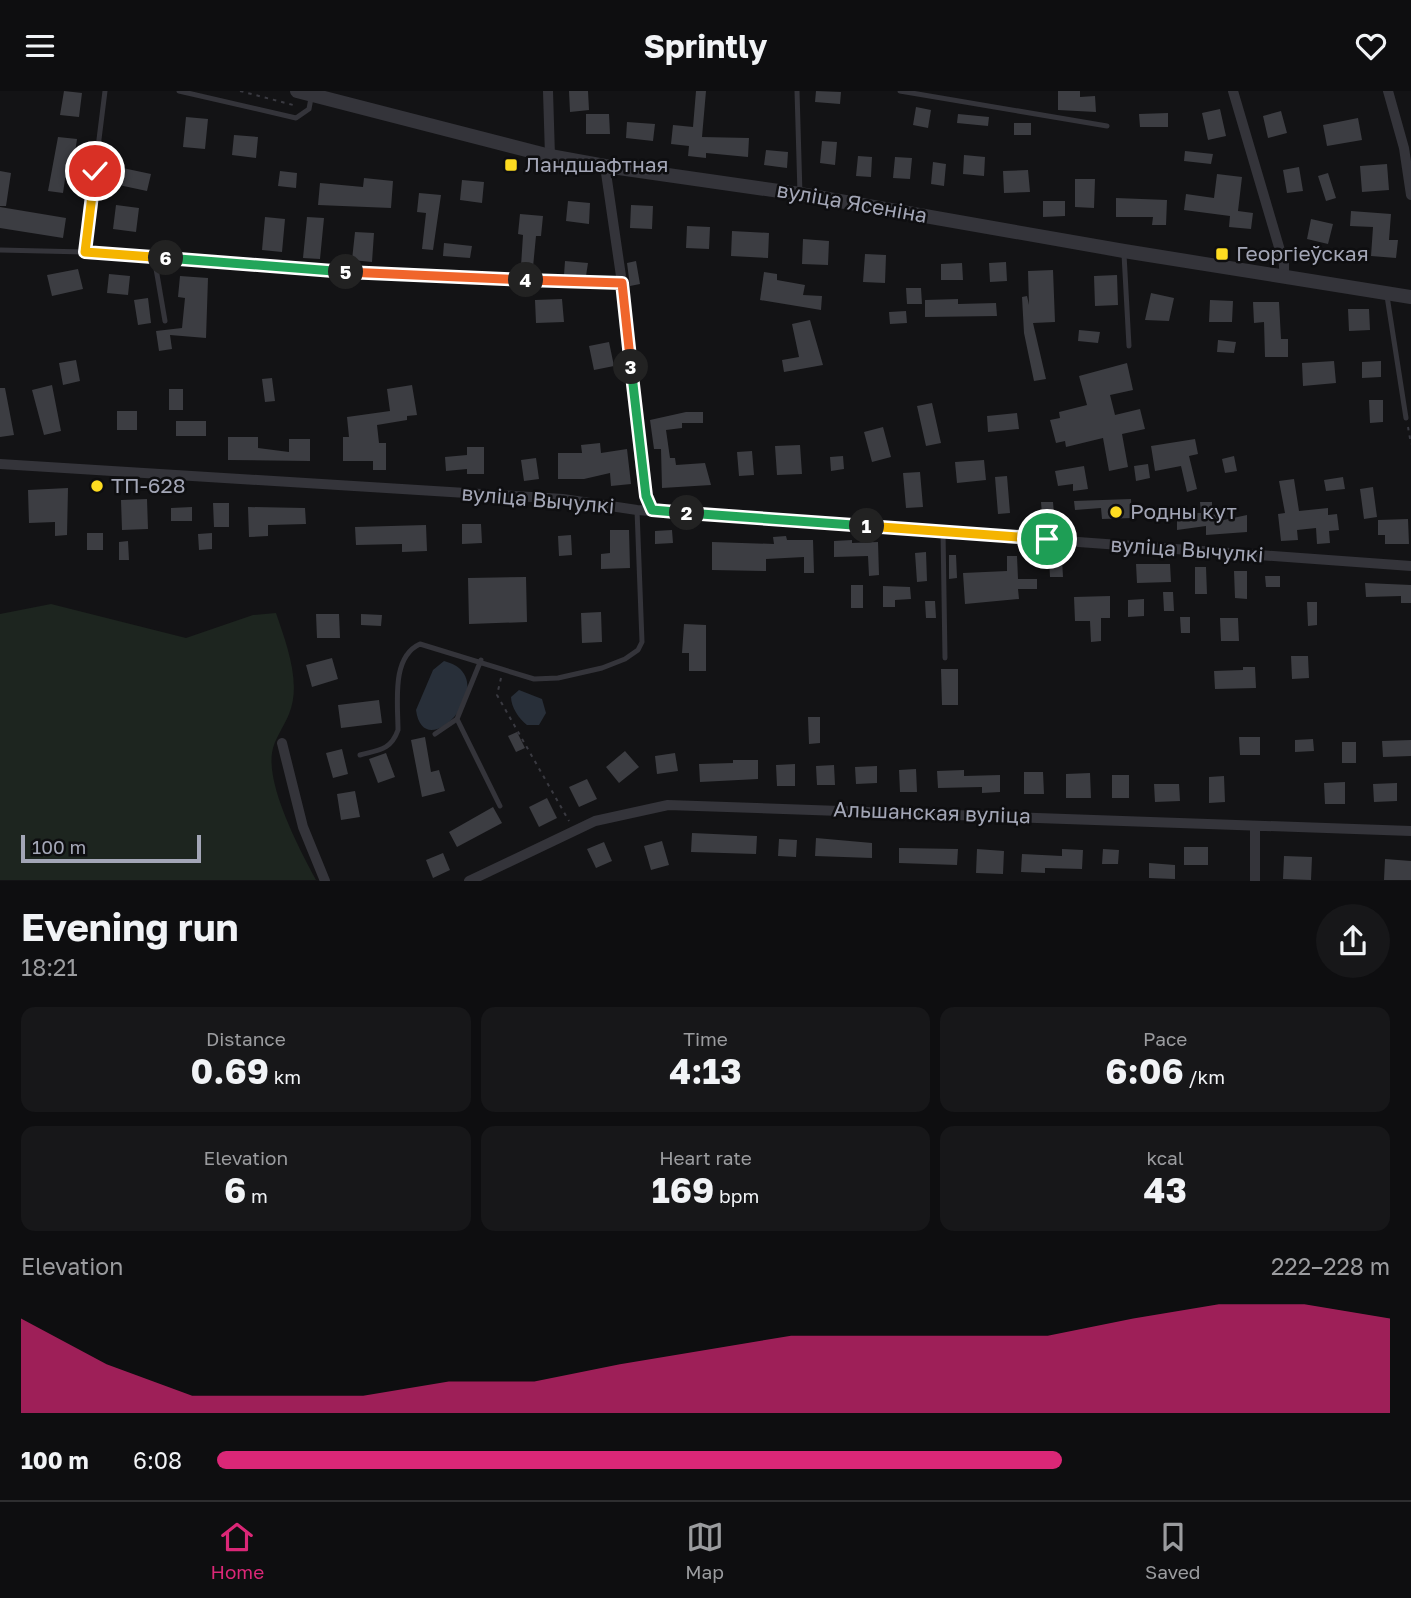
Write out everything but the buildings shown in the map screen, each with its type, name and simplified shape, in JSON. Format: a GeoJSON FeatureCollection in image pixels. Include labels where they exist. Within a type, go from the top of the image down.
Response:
{"type":"FeatureCollection","features":[{"type":"Feature","properties":{"kind":"street"},"geometry":{"type":"LineString","coordinates":[[548,91],[550,156]]}},
{"type":"Feature","properties":{"kind":"street"},"geometry":{"type":"LineString","coordinates":[[1233,91],[1284,264],[1284,277]]}},
{"type":"Feature","properties":{"kind":"street"},"geometry":{"type":"LineString","coordinates":[[1388,91],[1404,148],[1411,195]]}},
{"type":"Feature","properties":{"kind":"street","name":"вуліца Ясеніна"},"geometry":{"type":"LineString","coordinates":[[307,97],[550,156],[605,166],[800,194],[1124,251],[1411,297]]}},
{"type":"Feature","properties":{"kind":"street"},"geometry":{"type":"LineString","coordinates":[[605,166],[622,283],[641,472],[652,510]]}},
{"type":"Feature","properties":{"kind":"street","name":"вуліца Вычулкі"},"geometry":{"type":"LineString","coordinates":[[0,464],[563,499],[637,510],[1411,566]]}},
{"type":"Feature","properties":{"kind":"street"},"geometry":{"type":"LineString","coordinates":[[282,743],[303,827],[326,880]]}},
{"type":"Feature","properties":{"kind":"street","name":"Альшанская вуліца"},"geometry":{"type":"LineString","coordinates":[[469,880],[574,831],[630,812],[668,805],[702,804],[1411,831]]}},
{"type":"Feature","properties":{"kind":"street"},"geometry":{"type":"LineString","coordinates":[[1255,826],[1255,880]]}},
{"type":"Feature","properties":{"kind":"lane"},"geometry":{"type":"LineString","coordinates":[[85,252],[105,91]]}},
{"type":"Feature","properties":{"kind":"lane"},"geometry":{"type":"LineString","coordinates":[[179,91],[296,118],[307,97]]}},
{"type":"Feature","properties":{"kind":"lane"},"geometry":{"type":"LineString","coordinates":[[797,91],[800,194]]}},
{"type":"Feature","properties":{"kind":"lane"},"geometry":{"type":"LineString","coordinates":[[900,91],[1107,126]]}},
{"type":"Feature","properties":{"kind":"lane"},"geometry":{"type":"LineString","coordinates":[[0,250],[85,252],[369,273],[622,283]]}},
{"type":"Feature","properties":{"kind":"lane"},"geometry":{"type":"LineString","coordinates":[[1124,251],[1129,347]]}},
{"type":"Feature","properties":{"kind":"lane"},"geometry":{"type":"LineString","coordinates":[[153,257],[165,321]]}},
{"type":"Feature","properties":{"kind":"lane"},"geometry":{"type":"LineString","coordinates":[[1387,293],[1406,418]]}},
{"type":"Feature","properties":{"kind":"lane"},"geometry":{"type":"LineString","coordinates":[[360,755],[390,747],[394,740],[398,730],[401,665],[410,648],[421,644],[481,660],[534,679],[558,678],[602,668],[638,650],[642,642],[637,510]]}},
{"type":"Feature","properties":{"kind":"lane"},"geometry":{"type":"LineString","coordinates":[[943,531],[945,658]]}},
{"type":"Feature","properties":{"kind":"lane"},"geometry":{"type":"LineString","coordinates":[[435,734],[447,729],[457,719],[481,660]]}},
{"type":"Feature","properties":{"kind":"lane"},"geometry":{"type":"LineString","coordinates":[[457,719],[500,806]]}},
{"type":"Feature","properties":{"kind":"path"},"geometry":{"type":"LineString","coordinates":[[240,91],[307,97]]}},
{"type":"Feature","properties":{"kind":"path"},"geometry":{"type":"LineString","coordinates":[[1406,418],[1411,444]]}},
{"type":"Feature","properties":{"kind":"path"},"geometry":{"type":"LineString","coordinates":[[503,670],[497,695],[574,831]]}},
{"type":"Feature","properties":{"kind":"shaded area"},"geometry":{"type":"Polygon","coordinates":[[[51,604],[186,638],[253,615],[276,613],[291,663],[294,689],[289,714],[273,748],[272,767],[286,818],[316,880],[0,880],[0,614],[51,604]]]}},
{"type":"Feature","properties":{"kind":"shaded area"},"geometry":{"type":"Polygon","coordinates":[[[444,661],[461,670],[467,684],[465,699],[457,714],[445,725],[433,730],[422,726],[416,710],[433,670],[444,661]]]}},
{"type":"Feature","properties":{"kind":"shaded area"},"geometry":{"type":"Polygon","coordinates":[[[519,690],[542,699],[546,713],[539,725],[527,725],[516,713],[511,697],[519,690]]]}},
{"type":"Feature","properties":{"kind":"place","name":"Ландшафтная"},"geometry":{"type":"Point","coordinates":[511,165]}},
{"type":"Feature","properties":{"kind":"place","name":"Георгіеўская"},"geometry":{"type":"Point","coordinates":[1222,254]}},
{"type":"Feature","properties":{"kind":"place","name":"ТП-628"},"geometry":{"type":"Point","coordinates":[97,486]}},
{"type":"Feature","properties":{"kind":"place","name":"Родны кут"},"geometry":{"type":"Point","coordinates":[1116,512]}},
{"type":"Feature","properties":{"kind":"route"},"geometry":{"type":"LineString","coordinates":[[95,171],[85,252],[369,273],[622,283],[641,472],[652,510],[1047,539]]}}]}
